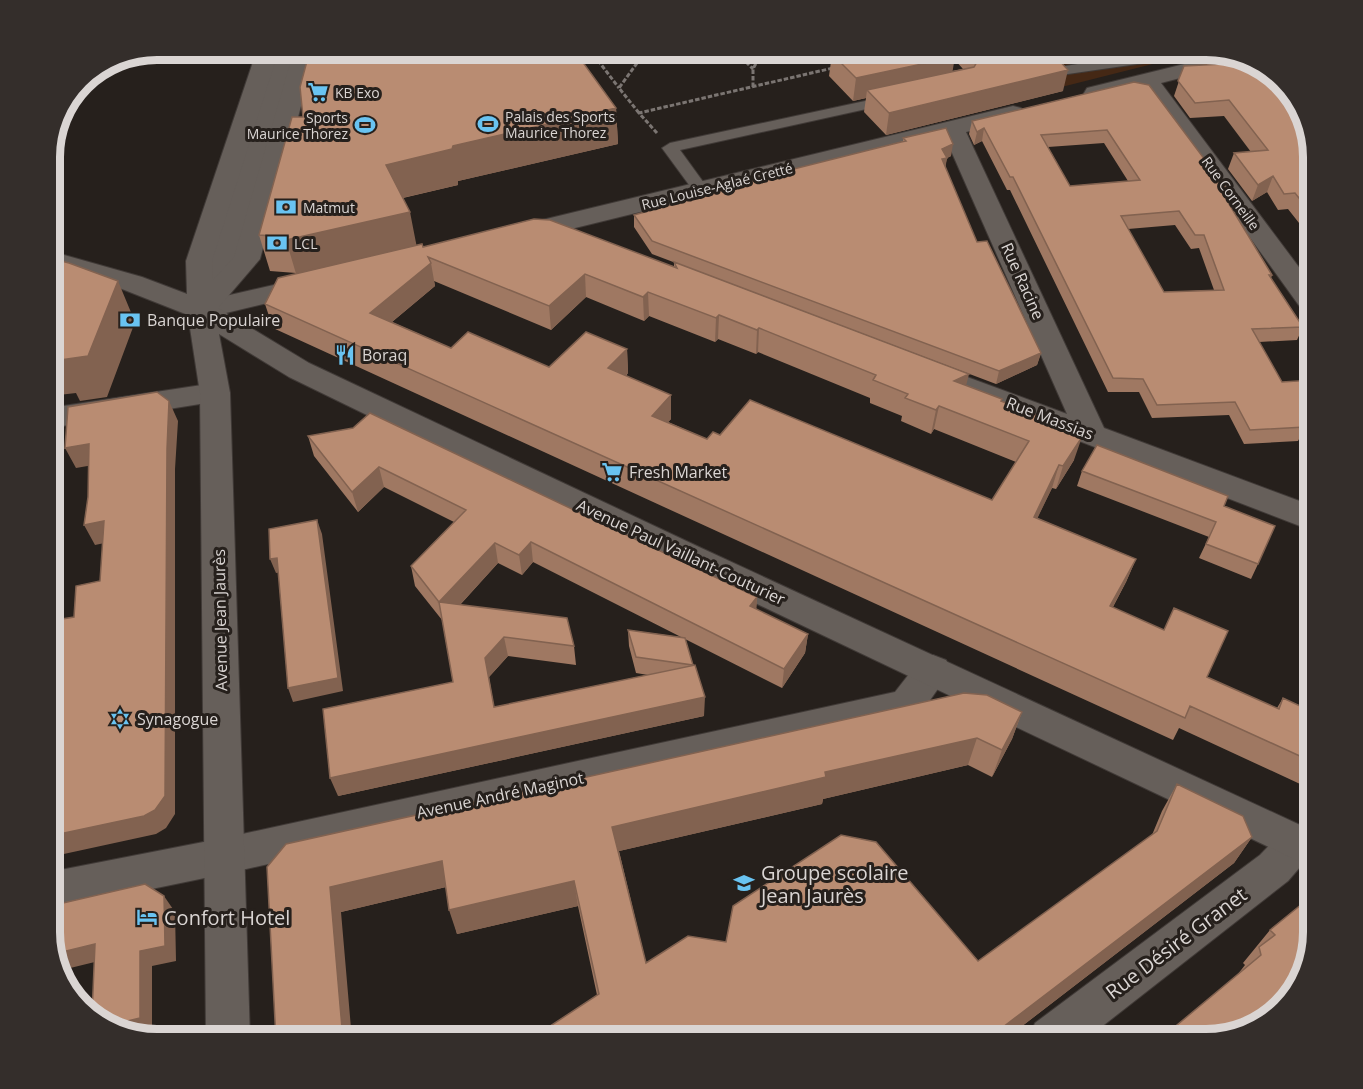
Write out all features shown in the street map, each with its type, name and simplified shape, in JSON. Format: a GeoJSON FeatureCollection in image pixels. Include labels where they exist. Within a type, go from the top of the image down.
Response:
{"type":"FeatureCollection","features":[{"type":"Feature","properties":{"kind":"street","name":"Avenue Jean Jaurès"},"geometry":{"type":"LineString","coordinates":[[228,1029],[215,393],[201,310],[200,261],[265,60]]}},
{"type":"Feature","properties":{"kind":"street"},"geometry":{"type":"LineString","coordinates":[[1068,100],[1146,67],[1215,61]]}},
{"type":"Feature","properties":{"kind":"street"},"geometry":{"type":"LineString","coordinates":[[201,310],[247,259],[305,62]]}},
{"type":"Feature","properties":{"kind":"street","name":"Rue Corneille"},"geometry":{"type":"LineString","coordinates":[[1146,67],[1303,289]]}},
{"type":"Feature","properties":{"kind":"street","name":"Rue Louise-Aglaé Cretté"},"geometry":{"type":"LineString","coordinates":[[492,241],[1034,108]]}},
{"type":"Feature","properties":{"kind":"street","name":"Rue Racine"},"geometry":{"type":"LineString","coordinates":[[953,129],[1092,435]]}},
{"type":"Feature","properties":{"kind":"street"},"geometry":{"type":"LineString","coordinates":[[551,227],[588,241]]}},
{"type":"Feature","properties":{"kind":"street","name":"Avenue Paul Vaillant-Couturier"},"geometry":{"type":"LineString","coordinates":[[60,262],[132,284],[201,310],[299,370],[1303,845]]}},
{"type":"Feature","properties":{"kind":"street"},"geometry":{"type":"LineString","coordinates":[[201,310],[335,278]]}},
{"type":"Feature","properties":{"kind":"street","name":"Rue Massias"},"geometry":{"type":"LineString","coordinates":[[935,374],[1303,515]]}},
{"type":"Feature","properties":{"kind":"street"},"geometry":{"type":"LineString","coordinates":[[60,416],[215,393]]}},
{"type":"Feature","properties":{"kind":"street","name":"Avenue André Maginot"},"geometry":{"type":"LineString","coordinates":[[60,889],[224,856],[906,705],[933,670]]}},
{"type":"Feature","properties":{"kind":"street","name":"Rue Désiré Granet"},"geometry":{"type":"LineString","coordinates":[[1065,1029],[1303,848]]}},
{"type":"Feature","properties":{"kind":"lane"},"geometry":{"type":"LineString","coordinates":[[1025,71],[1041,74],[1146,67],[1160,60]]}},
{"type":"Feature","properties":{"kind":"lane"},"geometry":{"type":"LineString","coordinates":[[701,190],[670,148],[909,95]]}},
{"type":"Feature","properties":{"kind":"path"},"geometry":{"type":"LineString","coordinates":[[598,60],[670,148]]}},
{"type":"Feature","properties":{"kind":"path"},"geometry":{"type":"LineString","coordinates":[[619,88],[637,63],[648,60]]}},
{"type":"Feature","properties":{"kind":"path"},"geometry":{"type":"LineString","coordinates":[[742,60],[753,69]]}},
{"type":"Feature","properties":{"kind":"path"},"geometry":{"type":"LineString","coordinates":[[753,87],[753,69],[758,60]]}},
{"type":"Feature","properties":{"kind":"path"},"geometry":{"type":"LineString","coordinates":[[639,113],[841,67]]}},
{"type":"Feature","properties":{"kind":"shaded area"},"geometry":{"type":"Polygon","coordinates":[[[996,60],[1168,60],[1026,96],[996,60]]]}},
{"type":"Feature","properties":{"kind":"building"},"geometry":{"type":"Polygon","coordinates":[[[307,60],[581,60],[616,108],[453,146],[452,149],[386,165],[410,212],[286,240],[288,237],[259,235],[292,117],[303,117],[300,87],[307,60]]]}},
{"type":"Feature","properties":{"kind":"building"},"geometry":{"type":"Polygon","coordinates":[[[838,60],[941,60],[856,78],[838,60]]]}},
{"type":"Feature","properties":{"kind":"building"},"geometry":{"type":"Polygon","coordinates":[[[978,60],[1019,60],[1023,63],[1059,60],[1068,70],[889,113],[867,90],[974,67],[978,60]]]}},
{"type":"Feature","properties":{"kind":"building"},"geometry":{"type":"Polygon","coordinates":[[[1237,65],[1255,73],[1283,98],[1293,114],[1301,138],[1303,203],[1295,193],[1284,194],[1273,176],[1258,185],[1234,153],[1268,150],[1229,100],[1195,103],[1178,81],[1184,66],[1237,65]]]}},
{"type":"Feature","properties":{"kind":"building"},"geometry":{"type":"Polygon","coordinates":[[[1134,82],[1149,85],[1235,200],[1229,204],[1272,275],[1269,275],[1303,327],[1252,329],[1282,382],[1303,381],[1303,427],[1250,430],[1235,402],[1157,405],[1143,379],[1113,378],[1013,177],[1010,177],[984,128],[977,132],[972,121],[1134,82]],[[1107,130],[1041,135],[1070,186],[1140,180],[1107,130]],[[1179,211],[1121,216],[1164,292],[1224,290],[1204,235],[1195,235],[1179,211]]]}},
{"type":"Feature","properties":{"kind":"building"},"geometry":{"type":"Polygon","coordinates":[[[946,128],[953,144],[942,149],[947,158],[942,159],[977,242],[987,241],[1041,353],[999,371],[652,241],[634,215],[678,203],[675,201],[719,190],[718,188],[906,141],[903,138],[946,128]]]}},
{"type":"Feature","properties":{"kind":"building"},"geometry":{"type":"Polygon","coordinates":[[[534,219],[550,220],[677,268],[674,262],[969,374],[954,381],[1002,399],[1001,401],[1044,418],[1042,421],[1082,437],[1063,466],[1059,465],[1034,517],[1136,559],[1110,606],[1164,630],[1174,608],[1228,631],[1207,677],[1279,709],[1283,698],[1303,707],[1303,757],[1190,706],[1185,718],[265,304],[278,278],[422,244],[423,247],[534,219]],[[428,257],[431,263],[370,313],[451,348],[468,332],[549,367],[586,332],[627,349],[608,368],[671,395],[652,416],[707,439],[713,432],[720,435],[750,400],[992,500],[1029,441],[939,406],[936,410],[905,398],[908,394],[873,380],[876,375],[759,328],[757,330],[719,315],[716,318],[648,292],[643,297],[585,274],[549,306],[428,257]]]}},
{"type":"Feature","properties":{"kind":"building"},"geometry":{"type":"Polygon","coordinates":[[[60,261],[118,281],[88,356],[60,360],[60,261]]]}},
{"type":"Feature","properties":{"kind":"building"},"geometry":{"type":"Polygon","coordinates":[[[157,392],[169,401],[165,796],[155,810],[144,816],[60,834],[60,619],[74,617],[76,586],[100,581],[104,521],[84,525],[88,497],[89,444],[65,448],[68,407],[157,392]]]}},
{"type":"Feature","properties":{"kind":"building"},"geometry":{"type":"Polygon","coordinates":[[[370,413],[757,597],[750,606],[808,634],[784,669],[531,542],[519,555],[495,543],[439,602],[411,566],[466,510],[379,467],[352,492],[308,436],[353,428],[370,413]]]}},
{"type":"Feature","properties":{"kind":"building"},"geometry":{"type":"Polygon","coordinates":[[[1097,445],[1228,496],[1224,506],[1275,526],[1258,564],[1206,544],[1216,522],[1082,471],[1097,445]]]}},
{"type":"Feature","properties":{"kind":"building"},"geometry":{"type":"Polygon","coordinates":[[[317,520],[338,678],[288,688],[277,558],[270,559],[269,529],[317,520]]]}},
{"type":"Feature","properties":{"kind":"building"},"geometry":{"type":"Polygon","coordinates":[[[439,602],[567,618],[574,646],[504,637],[485,658],[494,707],[695,665],[705,697],[330,778],[323,709],[453,682],[439,602]]]}},
{"type":"Feature","properties":{"kind":"building"},"geometry":{"type":"Polygon","coordinates":[[[628,630],[685,638],[693,665],[636,657],[628,630]]]}},
{"type":"Feature","properties":{"kind":"building"},"geometry":{"type":"Polygon","coordinates":[[[964,693],[987,695],[1022,712],[1002,750],[977,738],[825,772],[826,777],[612,827],[646,963],[688,936],[726,942],[733,906],[841,835],[876,842],[978,961],[1157,831],[1177,784],[1243,816],[1252,837],[1000,1029],[546,1029],[599,994],[574,881],[449,910],[442,861],[330,887],[342,1029],[275,1029],[267,867],[286,844],[964,693]]]}},
{"type":"Feature","properties":{"kind":"building"},"geometry":{"type":"Polygon","coordinates":[[[145,884],[164,896],[165,946],[140,951],[140,1018],[122,1022],[108,1016],[92,1004],[95,944],[62,952],[60,904],[145,884]]]}},
{"type":"Feature","properties":{"kind":"building"},"geometry":{"type":"Polygon","coordinates":[[[1303,903],[1303,932],[1298,963],[1290,981],[1279,996],[1265,1009],[1237,1024],[1206,1029],[1172,1029],[1261,955],[1259,947],[1275,935],[1270,930],[1303,903]]]}},
{"type":"Feature","properties":{"kind":"place","name":"KB Exo"},"geometry":{"type":"Point","coordinates":[318,92]}},
{"type":"Feature","properties":{"kind":"place","name":"Palais des Sports Maurice Thorez"},"geometry":{"type":"Point","coordinates":[488,124]}},
{"type":"Feature","properties":{"kind":"place","name":"Sports Maurice Thorez"},"geometry":{"type":"Point","coordinates":[365,125]}},
{"type":"Feature","properties":{"kind":"place","name":"Matmut"},"geometry":{"type":"Point","coordinates":[286,207]}},
{"type":"Feature","properties":{"kind":"place","name":"LCL"},"geometry":{"type":"Point","coordinates":[277,243]}},
{"type":"Feature","properties":{"kind":"place","name":"Banque Populaire"},"geometry":{"type":"Point","coordinates":[130,320]}},
{"type":"Feature","properties":{"kind":"place","name":"Boraq"},"geometry":{"type":"Point","coordinates":[345,355]}},
{"type":"Feature","properties":{"kind":"place","name":"Fresh Market"},"geometry":{"type":"Point","coordinates":[612,472]}},
{"type":"Feature","properties":{"kind":"place","name":"Synagogue"},"geometry":{"type":"Point","coordinates":[120,719]}},
{"type":"Feature","properties":{"kind":"place","name":"Groupe scolaire Jean Jaurès"},"geometry":{"type":"Point","coordinates":[744,883]}},
{"type":"Feature","properties":{"kind":"place","name":"Confort Hotel"},"geometry":{"type":"Point","coordinates":[147,917]}}]}
